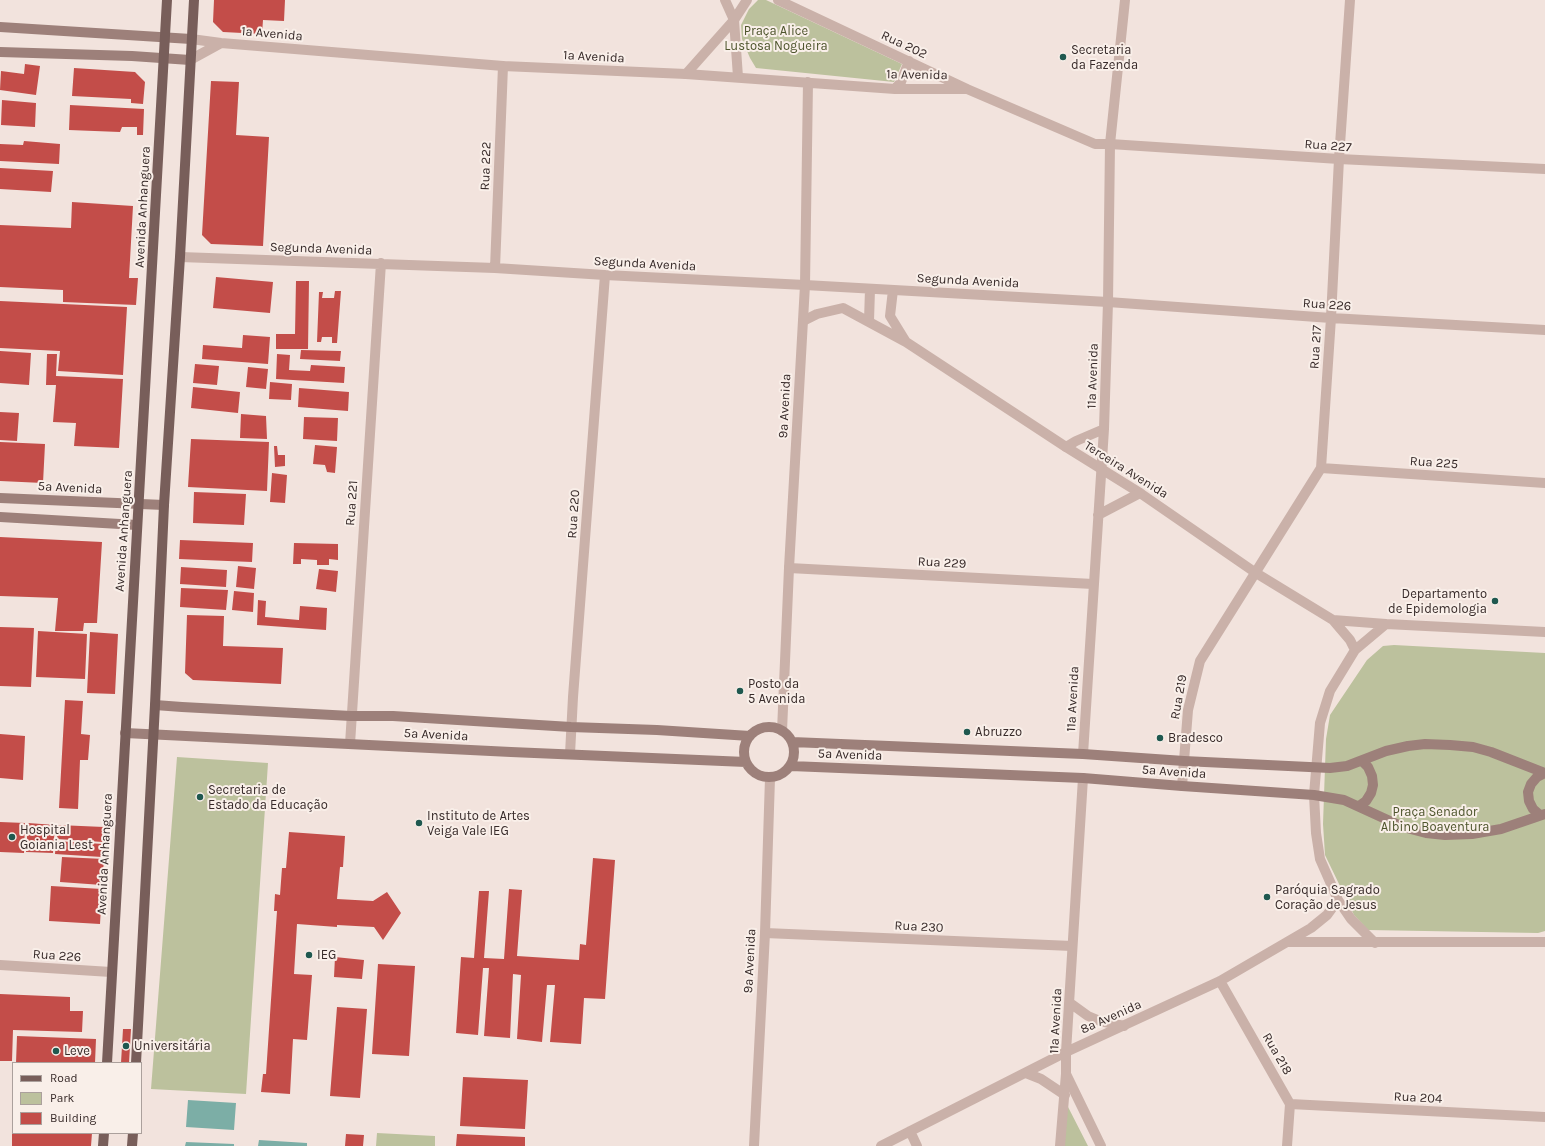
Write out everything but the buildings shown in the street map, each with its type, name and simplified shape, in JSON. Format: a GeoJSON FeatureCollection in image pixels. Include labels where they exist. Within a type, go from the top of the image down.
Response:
{"type":"FeatureCollection","features":[{"type":"Feature","properties":{"kind":"main road","name":"Avenida Anhanguera"},"geometry":{"type":"LineString","coordinates":[[107,1062],[167,0]]}},
{"type":"Feature","properties":{"kind":"main road"},"geometry":{"type":"LineString","coordinates":[[136,1062],[164,505],[180,257],[194,0]]}},
{"type":"Feature","properties":{"kind":"main road"},"geometry":{"type":"LineString","coordinates":[[0,27],[191,39]]}},
{"type":"Feature","properties":{"kind":"main road"},"geometry":{"type":"LineString","coordinates":[[0,52],[190,60]]}},
{"type":"Feature","properties":{"kind":"main road","name":"5ª Avenida"},"geometry":{"type":"LineString","coordinates":[[0,498],[164,505]]}},
{"type":"Feature","properties":{"kind":"main road"},"geometry":{"type":"LineString","coordinates":[[0,517],[137,525]]}},
{"type":"Feature","properties":{"kind":"main road","name":"5ª Avenida"},"geometry":{"type":"LineString","coordinates":[[155,704],[182,707],[352,716],[393,716],[750,736]]}},
{"type":"Feature","properties":{"kind":"main road"},"geometry":{"type":"LineString","coordinates":[[768,727],[782,731],[792,742],[794,758],[791,766],[778,776],[770,778],[755,774],[746,762],[744,748],[750,736],[761,728],[768,727]]}},
{"type":"Feature","properties":{"kind":"main road","name":"5ª Avenida"},"geometry":{"type":"LineString","coordinates":[[125,733],[746,762]]}},
{"type":"Feature","properties":{"kind":"main road","name":"5ª Avenida"},"geometry":{"type":"LineString","coordinates":[[792,742],[1083,754],[1315,768],[1347,766],[1408,746],[1425,744],[1450,745],[1473,747],[1491,752],[1545,773]]}},
{"type":"Feature","properties":{"kind":"main road"},"geometry":{"type":"LineString","coordinates":[[1359,806],[1366,801],[1371,793],[1373,784],[1372,776],[1362,761]]}},
{"type":"Feature","properties":{"kind":"main road","name":"5ª Avenida"},"geometry":{"type":"LineString","coordinates":[[791,766],[1083,778],[1314,794],[1344,800],[1359,806],[1380,818],[1403,827],[1426,833],[1445,835],[1472,834],[1501,829],[1542,814]]}},
{"type":"Feature","properties":{"kind":"main road"},"geometry":{"type":"LineString","coordinates":[[1542,814],[1533,809],[1529,801],[1528,792],[1531,784],[1537,777],[1545,773]]}},
{"type":"Feature","properties":{"kind":"main road"},"geometry":{"type":"LineString","coordinates":[[103,1146],[104,1134]]}},
{"type":"Feature","properties":{"kind":"main road"},"geometry":{"type":"LineString","coordinates":[[132,1146],[133,1134]]}},
{"type":"Feature","properties":{"kind":"street"},"geometry":{"type":"LineString","coordinates":[[725,0],[734,20],[738,77]]}},
{"type":"Feature","properties":{"kind":"street"},"geometry":{"type":"LineString","coordinates":[[686,74],[734,20],[747,0]]}},
{"type":"Feature","properties":{"kind":"street","name":"Rua 202"},"geometry":{"type":"LineString","coordinates":[[778,0],[967,89],[1096,144],[1110,144]]}},
{"type":"Feature","properties":{"kind":"street","name":"11ª Avenida"},"geometry":{"type":"LineString","coordinates":[[1083,754],[1104,429],[1108,302],[1110,144],[1126,0]]}},
{"type":"Feature","properties":{"kind":"street","name":"Rua 217"},"geometry":{"type":"LineString","coordinates":[[1200,661],[1321,468],[1331,318],[1338,160],[1350,0]]}},
{"type":"Feature","properties":{"kind":"street","name":"1ª Avenida"},"geometry":{"type":"LineString","coordinates":[[191,39],[221,43],[503,66],[738,77],[895,89],[967,89]]}},
{"type":"Feature","properties":{"kind":"street"},"geometry":{"type":"LineString","coordinates":[[190,60],[221,43]]}},
{"type":"Feature","properties":{"kind":"street"},"geometry":{"type":"LineString","coordinates":[[895,89],[901,82],[909,62]]}},
{"type":"Feature","properties":{"kind":"street","name":"Rua 222"},"geometry":{"type":"LineString","coordinates":[[495,268],[503,66]]}},
{"type":"Feature","properties":{"kind":"street","name":"9ª Avenida"},"geometry":{"type":"LineString","coordinates":[[782,731],[789,568],[805,285],[808,82]]}},
{"type":"Feature","properties":{"kind":"street","name":"Rua 227"},"geometry":{"type":"LineString","coordinates":[[1110,144],[1338,160],[1545,169]]}},
{"type":"Feature","properties":{"kind":"street","name":"Segunda Avenida"},"geometry":{"type":"LineString","coordinates":[[180,257],[495,268],[1108,302]]}},
{"type":"Feature","properties":{"kind":"street","name":"Rua 221"},"geometry":{"type":"LineString","coordinates":[[350,744],[381,263]]}},
{"type":"Feature","properties":{"kind":"street","name":"Rua 220"},"geometry":{"type":"LineString","coordinates":[[570,754],[605,275]]}},
{"type":"Feature","properties":{"kind":"street"},"geometry":{"type":"LineString","coordinates":[[869,321],[870,289]]}},
{"type":"Feature","properties":{"kind":"street","name":"Terceira Avenida"},"geometry":{"type":"LineString","coordinates":[[893,290],[890,316],[906,342]]}},
{"type":"Feature","properties":{"kind":"street","name":"Rua 226"},"geometry":{"type":"LineString","coordinates":[[1108,302],[1331,318],[1545,330]]}},
{"type":"Feature","properties":{"kind":"street","name":"Terceira Avenida"},"geometry":{"type":"LineString","coordinates":[[803,321],[817,314],[842,308],[906,342],[1101,470],[1140,493],[1256,573],[1333,620],[1350,640],[1355,650]]}},
{"type":"Feature","properties":{"kind":"street"},"geometry":{"type":"LineString","coordinates":[[1066,447],[1104,429]]}},
{"type":"Feature","properties":{"kind":"street","name":"Rua 225"},"geometry":{"type":"LineString","coordinates":[[1321,468],[1545,484]]}},
{"type":"Feature","properties":{"kind":"street"},"geometry":{"type":"LineString","coordinates":[[1098,515],[1140,493]]}},
{"type":"Feature","properties":{"kind":"street","name":"Rua 229"},"geometry":{"type":"LineString","coordinates":[[789,568],[1093,584]]}},
{"type":"Feature","properties":{"kind":"street","name":"Terceira Avenida"},"geometry":{"type":"LineString","coordinates":[[1333,620],[1545,632]]}},
{"type":"Feature","properties":{"kind":"street"},"geometry":{"type":"LineString","coordinates":[[1375,943],[1351,919],[1338,900],[1320,859],[1316,833],[1314,794],[1320,723],[1330,691],[1355,650],[1386,624]]}},
{"type":"Feature","properties":{"kind":"street","name":"Rua 219"},"geometry":{"type":"LineString","coordinates":[[1182,786],[1188,710],[1200,661]]}},
{"type":"Feature","properties":{"kind":"street","name":"9ª Avenida"},"geometry":{"type":"LineString","coordinates":[[754,1146],[765,933],[770,778]]}},
{"type":"Feature","properties":{"kind":"street","name":"11ª Avenida"},"geometry":{"type":"LineString","coordinates":[[1060,1146],[1065,1095],[1072,946],[1083,778]]}},
{"type":"Feature","properties":{"kind":"street","name":"8ª Avenida"},"geometry":{"type":"LineString","coordinates":[[881,1146],[1066,1052],[1220,981],[1310,928],[1327,915],[1338,900]]}},
{"type":"Feature","properties":{"kind":"street","name":"Rua 230"},"geometry":{"type":"LineString","coordinates":[[765,933],[1072,946]]}},
{"type":"Feature","properties":{"kind":"street"},"geometry":{"type":"LineString","coordinates":[[1287,942],[1545,942]]}},
{"type":"Feature","properties":{"kind":"street","name":"Rua 226"},"geometry":{"type":"LineString","coordinates":[[0,965],[111,972]]}},
{"type":"Feature","properties":{"kind":"street","name":"Rua 218"},"geometry":{"type":"LineString","coordinates":[[1220,981],[1290,1104]]}},
{"type":"Feature","properties":{"kind":"street"},"geometry":{"type":"LineString","coordinates":[[1070,1003],[1088,1016],[1100,1021],[1124,1026]]}},
{"type":"Feature","properties":{"kind":"street"},"geometry":{"type":"LineString","coordinates":[[1026,1073],[1041,1079],[1065,1095]]}},
{"type":"Feature","properties":{"kind":"street"},"geometry":{"type":"LineString","coordinates":[[1066,1074],[1101,1146]]}},
{"type":"Feature","properties":{"kind":"street"},"geometry":{"type":"LineString","coordinates":[[1287,1146],[1290,1104]]}},
{"type":"Feature","properties":{"kind":"street","name":"Rua 204"},"geometry":{"type":"LineString","coordinates":[[1290,1104],[1545,1117]]}},
{"type":"Feature","properties":{"kind":"street"},"geometry":{"type":"LineString","coordinates":[[910,1131],[917,1146]]}},
{"type":"Feature","properties":{"kind":"green space","name":"Praça Alice Lustosa Nogueira"},"geometry":{"type":"Polygon","coordinates":[[[758,0],[766,0],[902,64],[894,82],[756,68],[742,39],[741,25],[749,9],[758,0]]]}},
{"type":"Feature","properties":{"kind":"green space","name":"Praça Senador Albino Boaventura"},"geometry":{"type":"Polygon","coordinates":[[[1394,645],[1545,653],[1545,931],[1538,933],[1368,930],[1354,915],[1325,855],[1323,824],[1326,739],[1330,715],[1367,660],[1383,646],[1394,645]]]}},
{"type":"Feature","properties":{"kind":"green space"},"geometry":{"type":"Polygon","coordinates":[[[177,757],[268,763],[246,1094],[151,1089],[177,757]]]}},
{"type":"Feature","properties":{"kind":"green space"},"geometry":{"type":"Polygon","coordinates":[[[1066,1103],[1088,1146],[1064,1146],[1066,1103]]]}},
{"type":"Feature","properties":{"kind":"green space"},"geometry":{"type":"Polygon","coordinates":[[[377,1133],[435,1136],[435,1146],[376,1146],[377,1133]]]}},
{"type":"Feature","properties":{"kind":"water"},"geometry":{"type":"Polygon","coordinates":[[[188,1100],[236,1103],[234,1130],[186,1127],[188,1100]]]}},
{"type":"Feature","properties":{"kind":"water"},"geometry":{"type":"Polygon","coordinates":[[[259,1140],[307,1143],[307,1146],[258,1146],[259,1140]]]}},
{"type":"Feature","properties":{"kind":"water"},"geometry":{"type":"Polygon","coordinates":[[[186,1142],[234,1144],[234,1146],[185,1146],[186,1142]]]}},
{"type":"Feature","properties":{"kind":"place","name":"Secretaria da Fazenda"},"geometry":{"type":"Point","coordinates":[1063,57]}},
{"type":"Feature","properties":{"kind":"place","name":"Departamento de Epidemologia"},"geometry":{"type":"Point","coordinates":[1495,601]}},
{"type":"Feature","properties":{"kind":"place","name":"Posto da 5 Avenida"},"geometry":{"type":"Point","coordinates":[740,691]}},
{"type":"Feature","properties":{"kind":"place","name":"Abruzzo"},"geometry":{"type":"Point","coordinates":[967,732]}},
{"type":"Feature","properties":{"kind":"place","name":"Bradesco"},"geometry":{"type":"Point","coordinates":[1160,738]}},
{"type":"Feature","properties":{"kind":"place","name":"Secretaria de Estado da Educação"},"geometry":{"type":"Point","coordinates":[200,797]}},
{"type":"Feature","properties":{"kind":"place","name":"Instituto de Artes Veiga Vale IEG"},"geometry":{"type":"Point","coordinates":[419,823]}},
{"type":"Feature","properties":{"kind":"place","name":"Hospital Goiania Lest"},"geometry":{"type":"Point","coordinates":[12,837]}},
{"type":"Feature","properties":{"kind":"place","name":"Paróquia Sagrado Coração de Jesus"},"geometry":{"type":"Point","coordinates":[1267,897]}},
{"type":"Feature","properties":{"kind":"place","name":"IEG"},"geometry":{"type":"Point","coordinates":[309,955]}},
{"type":"Feature","properties":{"kind":"place","name":"Universitária"},"geometry":{"type":"Point","coordinates":[126,1046]}},
{"type":"Feature","properties":{"kind":"place","name":"Leve"},"geometry":{"type":"Point","coordinates":[56,1051]}}]}
